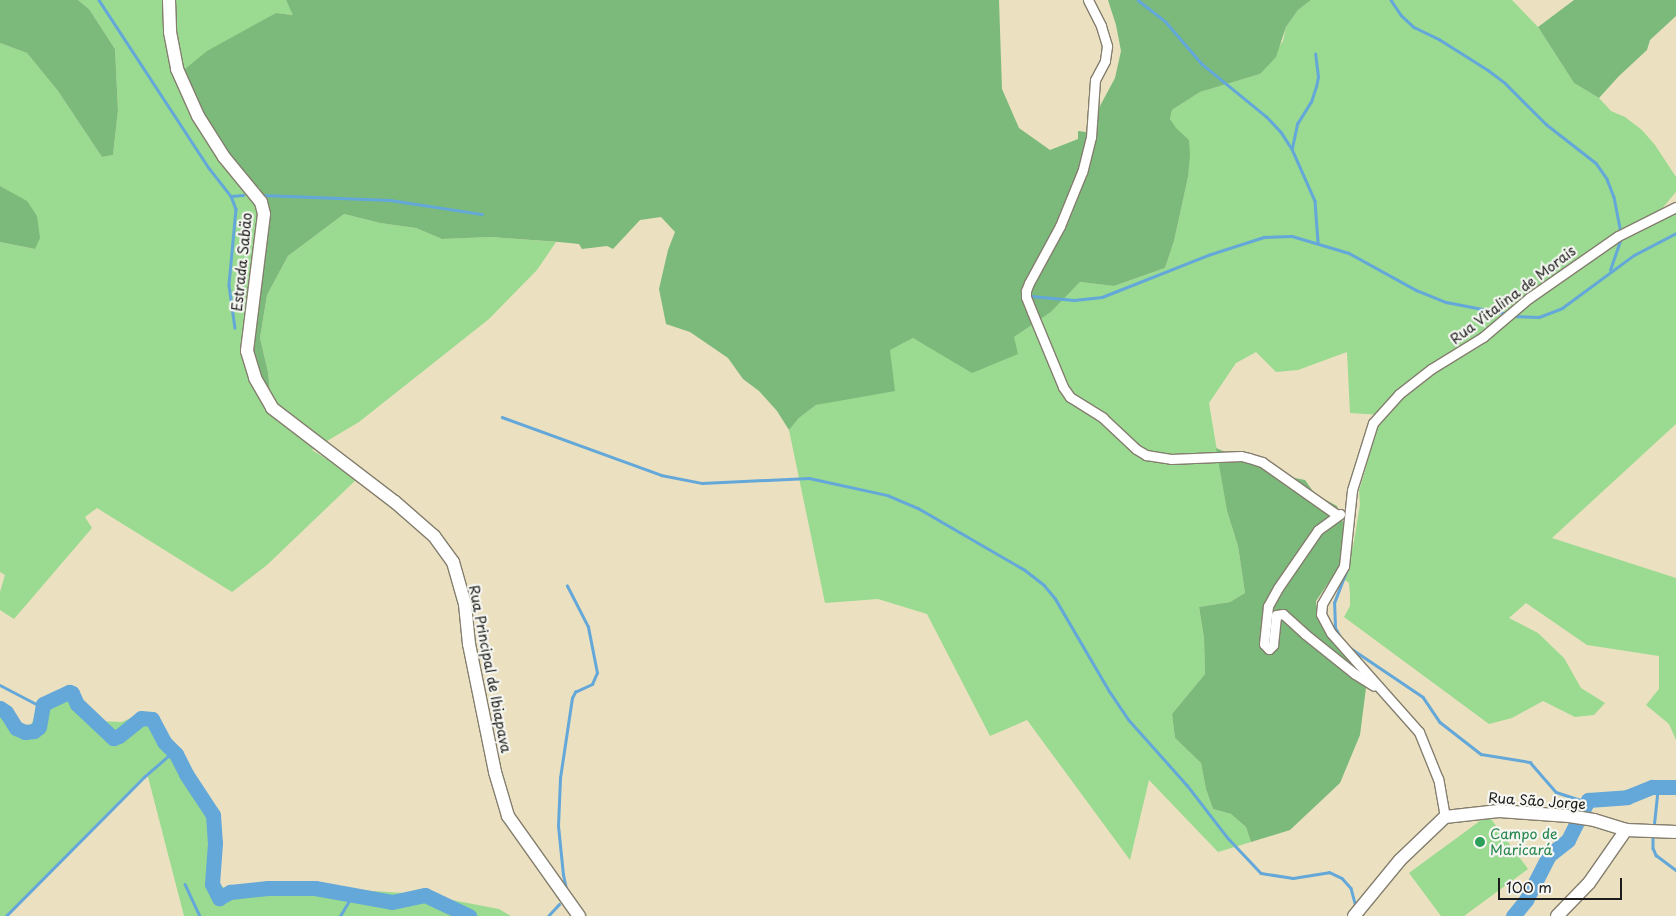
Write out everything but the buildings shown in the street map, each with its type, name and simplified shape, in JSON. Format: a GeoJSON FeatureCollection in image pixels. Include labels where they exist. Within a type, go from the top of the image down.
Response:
{"type":"FeatureCollection","features":[{"type":"Feature","properties":{"kind":"street","name":"Estrada Sabäo"},"geometry":{"type":"LineString","coordinates":[[169,0],[170,32],[181,77],[198,116],[224,157],[261,202],[264,214],[247,351],[255,378],[272,408],[336,456]]}},
{"type":"Feature","properties":{"kind":"street"},"geometry":{"type":"LineString","coordinates":[[1088,0],[1101,26],[1107,46],[1105,61],[1095,80],[1091,138],[1082,172],[1071,199],[1026,291],[1026,297],[1063,387],[1070,397],[1103,418],[1136,449],[1146,455],[1171,459],[1241,456],[1249,458],[1262,462],[1337,515],[1348,515]]}},
{"type":"Feature","properties":{"kind":"street","name":"Rua Vitalina de Morais"},"geometry":{"type":"LineString","coordinates":[[1445,817],[1438,779],[1424,742],[1413,724],[1331,633],[1321,614],[1322,604],[1344,566],[1352,490],[1373,423],[1399,394],[1431,369],[1483,337],[1514,309],[1602,246],[1676,207]]}},
{"type":"Feature","properties":{"kind":"street","name":"Rua Principal de Ibiapava"},"geometry":{"type":"LineString","coordinates":[[336,456],[434,536],[453,562],[465,604],[469,644],[495,772],[508,816],[579,916]]}},
{"type":"Feature","properties":{"kind":"street"},"geometry":{"type":"LineString","coordinates":[[1337,515],[1318,530],[1274,594],[1268,606],[1264,644],[1269,649],[1273,645],[1275,619],[1278,614],[1283,614],[1355,674],[1383,691]]}},
{"type":"Feature","properties":{"kind":"street","name":"Rua São Jorge"},"geometry":{"type":"LineString","coordinates":[[1445,817],[1499,811],[1569,816],[1594,820],[1626,830],[1676,832]]}},
{"type":"Feature","properties":{"kind":"street"},"geometry":{"type":"LineString","coordinates":[[1354,916],[1400,860],[1445,817]]}},
{"type":"Feature","properties":{"kind":"street"},"geometry":{"type":"LineString","coordinates":[[1557,916],[1589,883],[1626,830]]}},
{"type":"Feature","properties":{"kind":"green space"},"geometry":{"type":"Polygon","coordinates":[[[0,0],[78,0],[89,9],[115,49],[118,110],[113,155],[102,157],[58,91],[27,53],[0,43],[0,0]]]}},
{"type":"Feature","properties":{"kind":"green space"},"geometry":{"type":"Polygon","coordinates":[[[78,0],[286,0],[294,15],[276,13],[263,21],[213,130],[242,170],[260,188],[259,233],[246,292],[272,408],[268,372],[260,338],[267,295],[288,256],[344,214],[380,223],[416,228],[442,239],[491,237],[556,242],[537,270],[489,319],[359,422],[312,450],[358,478],[267,565],[232,592],[97,508],[85,517],[92,528],[14,619],[0,610],[0,592],[5,575],[0,572],[0,242],[34,249],[27,202],[0,186],[0,43],[27,53],[58,91],[102,157],[113,155],[118,110],[115,49],[89,9],[78,0]]]}},
{"type":"Feature","properties":{"kind":"green space"},"geometry":{"type":"Polygon","coordinates":[[[286,0],[999,0],[1002,89],[1019,128],[1050,150],[1078,139],[1078,131],[1086,132],[1115,78],[1121,51],[1116,25],[1108,0],[1311,0],[1298,10],[1286,27],[1276,57],[1260,74],[1200,92],[1172,110],[1170,119],[1176,128],[1189,140],[1190,155],[1188,177],[1174,241],[1165,268],[1114,286],[1080,282],[1051,312],[1014,337],[1018,354],[972,373],[913,338],[890,350],[895,391],[816,405],[799,418],[789,430],[777,411],[759,391],[743,379],[728,358],[690,332],[666,324],[659,289],[668,250],[675,232],[661,217],[640,220],[613,249],[607,246],[582,249],[579,244],[491,237],[442,239],[416,228],[380,223],[344,214],[288,256],[267,295],[260,338],[268,372],[272,410],[248,353],[246,292],[259,233],[260,188],[252,186],[213,130],[179,74],[207,51],[276,13],[293,15],[286,0]]]}},
{"type":"Feature","properties":{"kind":"green space"},"geometry":{"type":"Polygon","coordinates":[[[1311,0],[1512,0],[1538,27],[1574,83],[1599,98],[1611,111],[1625,117],[1642,130],[1655,145],[1676,177],[1676,192],[1660,211],[1676,214],[1676,424],[1552,538],[1676,578],[1676,740],[1669,724],[1646,705],[1659,689],[1659,656],[1587,645],[1526,603],[1509,618],[1538,633],[1564,658],[1581,688],[1605,703],[1594,715],[1575,717],[1543,701],[1512,718],[1489,724],[1344,617],[1350,606],[1349,583],[1339,575],[1353,547],[1360,505],[1359,491],[1381,415],[1350,413],[1347,352],[1298,370],[1276,372],[1256,352],[1236,363],[1209,403],[1227,511],[1238,546],[1245,593],[1230,602],[1199,607],[1204,638],[1205,674],[1172,714],[1175,738],[1201,763],[1206,789],[1213,809],[1231,814],[1246,827],[1251,842],[1218,852],[1149,780],[1130,860],[1027,720],[990,736],[927,614],[878,599],[825,603],[789,430],[799,418],[816,405],[860,396],[889,350],[913,338],[937,351],[1014,337],[1051,312],[1080,282],[1114,286],[1165,268],[1174,241],[1188,177],[1189,140],[1175,128],[1170,119],[1172,110],[1200,92],[1260,74],[1283,41],[1286,27],[1298,10],[1311,0]]]}},
{"type":"Feature","properties":{"kind":"green space"},"geometry":{"type":"Polygon","coordinates":[[[1574,0],[1676,0],[1676,16],[1650,40],[1647,50],[1599,98],[1574,83],[1538,27],[1574,0]]]}},
{"type":"Feature","properties":{"kind":"green space"},"geometry":{"type":"Polygon","coordinates":[[[0,186],[27,201],[37,216],[40,238],[35,249],[0,242],[0,186]]]}},
{"type":"Feature","properties":{"kind":"green space"},"geometry":{"type":"Polygon","coordinates":[[[1216,448],[1280,475],[1305,480],[1315,494],[1337,506],[1344,525],[1346,544],[1353,547],[1339,575],[1331,579],[1316,601],[1318,618],[1329,635],[1367,680],[1360,735],[1340,783],[1290,830],[1251,842],[1246,827],[1231,814],[1213,809],[1206,789],[1201,763],[1175,738],[1172,714],[1205,674],[1204,638],[1199,607],[1230,602],[1245,593],[1238,546],[1227,511],[1216,448]]]}},
{"type":"Feature","properties":{"kind":"green space"},"geometry":{"type":"Polygon","coordinates":[[[68,690],[83,713],[98,721],[122,722],[144,712],[151,716],[150,728],[207,813],[221,844],[212,877],[224,888],[278,885],[420,894],[499,909],[511,916],[184,916],[147,773],[5,916],[0,916],[0,707],[28,730],[45,698],[68,690]]]}},
{"type":"Feature","properties":{"kind":"green space","name":"Campo de Maricará"},"geometry":{"type":"Polygon","coordinates":[[[1488,815],[1528,869],[1464,916],[1441,916],[1409,873],[1488,815]]]}},
{"type":"Feature","properties":{"kind":"waterway"},"geometry":{"type":"LineString","coordinates":[[99,0],[209,168],[231,196],[236,209],[229,285],[235,328]]}},
{"type":"Feature","properties":{"kind":"waterway"},"geometry":{"type":"LineString","coordinates":[[1138,0],[1166,22],[1202,64],[1267,117],[1281,132],[1292,149],[1315,201],[1318,242]]}},
{"type":"Feature","properties":{"kind":"waterway"},"geometry":{"type":"LineString","coordinates":[[1391,0],[1401,15],[1414,27],[1439,39],[1488,70],[1505,83],[1546,124],[1596,163],[1607,179],[1614,197],[1620,229]]}},
{"type":"Feature","properties":{"kind":"waterway"},"geometry":{"type":"LineString","coordinates":[[1292,148],[1297,124],[1311,102],[1316,87],[1318,77],[1315,54]]}},
{"type":"Feature","properties":{"kind":"waterway"},"geometry":{"type":"LineString","coordinates":[[231,196],[243,195]]}},
{"type":"Feature","properties":{"kind":"waterway"},"geometry":{"type":"LineString","coordinates":[[262,195],[390,200],[482,214]]}},
{"type":"Feature","properties":{"kind":"waterway"},"geometry":{"type":"LineString","coordinates":[[1512,316],[1539,317],[1562,308],[1634,255],[1676,233]]}},
{"type":"Feature","properties":{"kind":"waterway"},"geometry":{"type":"LineString","coordinates":[[1031,296],[1074,300],[1102,297],[1208,255],[1264,237],[1292,236],[1349,253],[1416,290],[1446,302],[1503,313]]}},
{"type":"Feature","properties":{"kind":"waterway"},"geometry":{"type":"LineString","coordinates":[[1610,270],[1621,238]]}},
{"type":"Feature","properties":{"kind":"waterway"},"geometry":{"type":"LineString","coordinates":[[502,417],[661,475],[702,483],[809,478],[887,495],[918,508],[1025,570],[1044,585],[1055,598],[1110,692],[1129,720],[1187,785],[1228,838],[1261,873],[1293,878],[1329,872],[1342,878],[1351,888],[1356,907]]}},
{"type":"Feature","properties":{"kind":"waterway"},"geometry":{"type":"LineString","coordinates":[[1340,637],[1335,628],[1334,603],[1347,569]]}},
{"type":"Feature","properties":{"kind":"waterway"},"geometry":{"type":"LineString","coordinates":[[566,889],[558,826],[560,778],[572,698],[575,692],[592,684],[597,673],[588,627],[567,586]]}},
{"type":"Feature","properties":{"kind":"waterway"},"geometry":{"type":"LineString","coordinates":[[1349,647],[1423,697],[1440,722],[1481,754],[1530,762],[1556,792],[1586,802]]}},
{"type":"Feature","properties":{"kind":"waterway"},"geometry":{"type":"LineString","coordinates":[[0,685],[42,707]]}},
{"type":"Feature","properties":{"kind":"waterway"},"geometry":{"type":"LineString","coordinates":[[0,708],[6,712],[16,728],[25,732],[34,731],[39,727],[43,704],[69,692],[72,693],[77,704],[113,738],[119,736],[141,718],[152,719],[164,742],[176,754],[186,774],[213,815],[215,843],[212,884],[219,898],[230,892],[268,888],[315,888],[392,902],[425,895],[469,916]]}},
{"type":"Feature","properties":{"kind":"waterway"},"geometry":{"type":"LineString","coordinates":[[6,916],[144,777],[174,751]]}},
{"type":"Feature","properties":{"kind":"waterway"},"geometry":{"type":"LineString","coordinates":[[1654,824],[1658,786]]}},
{"type":"Feature","properties":{"kind":"waterway"},"geometry":{"type":"LineString","coordinates":[[1513,916],[1526,900],[1549,855],[1568,840],[1588,800],[1627,797],[1652,787],[1676,787]]}},
{"type":"Feature","properties":{"kind":"waterway"},"geometry":{"type":"LineString","coordinates":[[1653,835],[1653,848],[1656,855],[1676,870]]}},
{"type":"Feature","properties":{"kind":"waterway"},"geometry":{"type":"LineString","coordinates":[[185,884],[200,916]]}},
{"type":"Feature","properties":{"kind":"waterway"},"geometry":{"type":"LineString","coordinates":[[340,916],[352,896]]}},
{"type":"Feature","properties":{"kind":"waterway"},"geometry":{"type":"LineString","coordinates":[[548,916],[559,904]]}},
{"type":"Feature","properties":{"kind":"place","name":"Campo de Maricará"},"geometry":{"type":"Point","coordinates":[1480,842]}}]}
